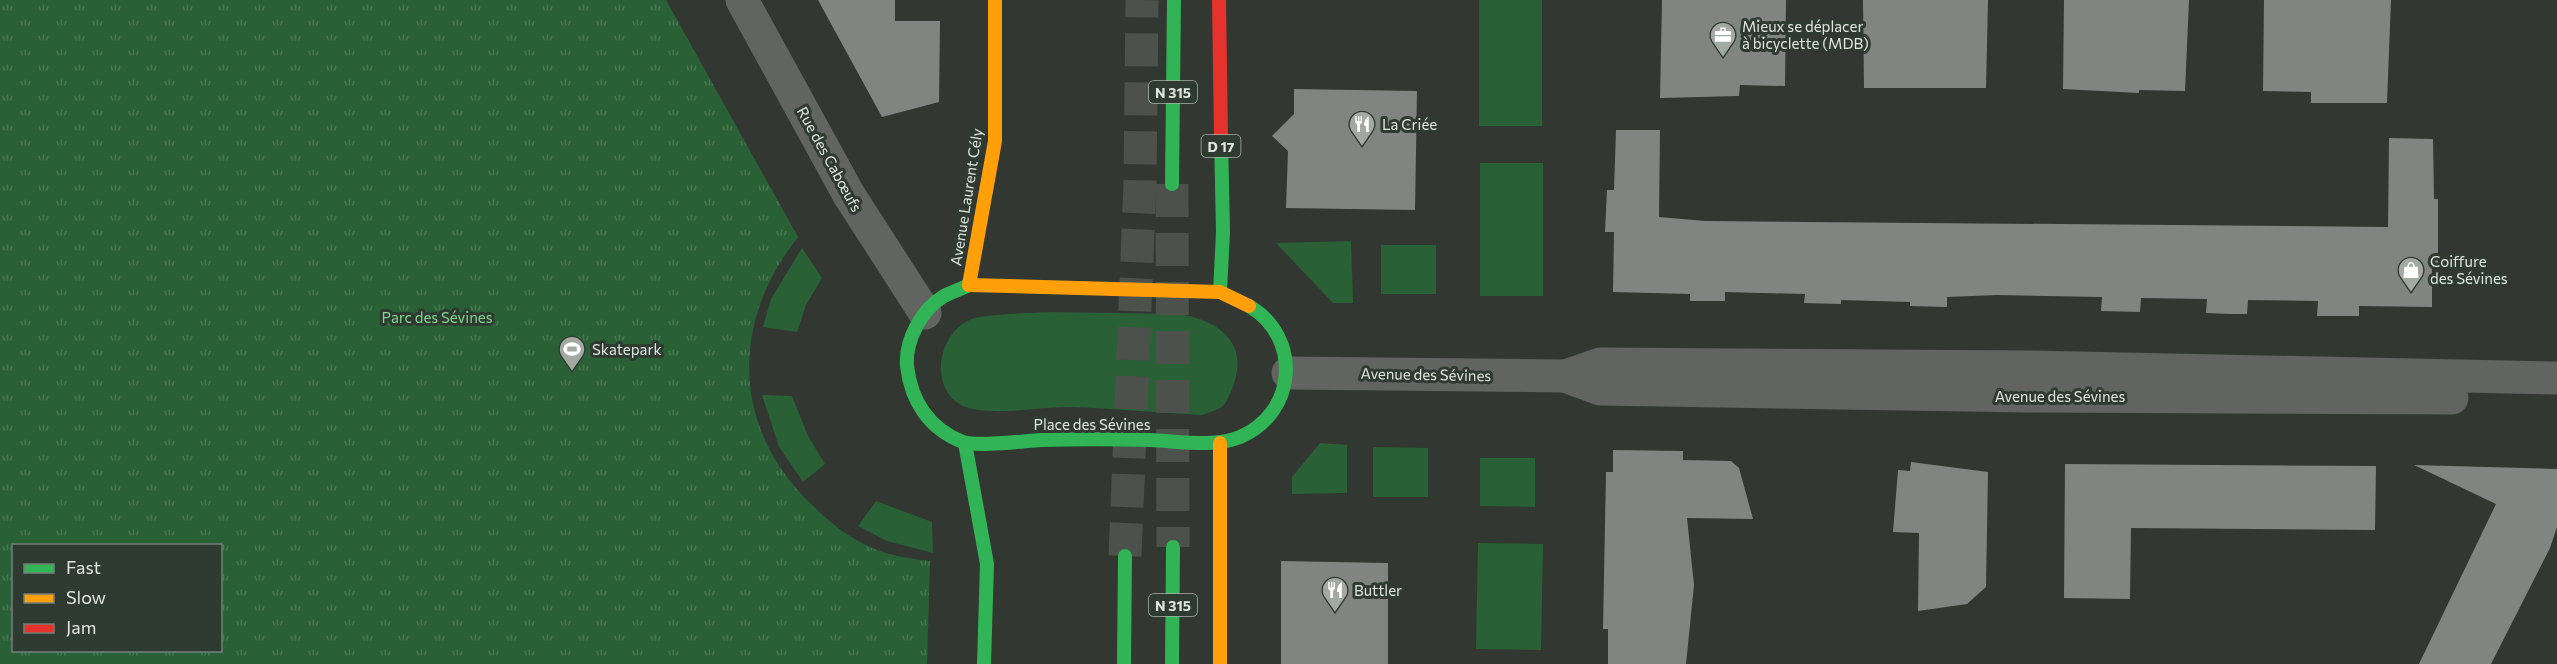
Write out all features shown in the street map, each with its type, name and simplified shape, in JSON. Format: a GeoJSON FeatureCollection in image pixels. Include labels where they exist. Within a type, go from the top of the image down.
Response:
{"type":"FeatureCollection","features":[{"type":"Feature","properties":{"kind":"main road","name":"Avenue Laurent Cély"},"geometry":{"type":"LineString","coordinates":[[965,443],[949,437],[928,421],[914,402],[907,380],[907,355],[912,334],[925,313],[951,290],[969,285],[994,141],[995,0]]}},
{"type":"Feature","properties":{"kind":"main road","name":"N 315"},"geometry":{"type":"LineString","coordinates":[[1172,184],[1174,0]]}},
{"type":"Feature","properties":{"kind":"main road","name":"D 17"},"geometry":{"type":"LineString","coordinates":[[1219,0],[1223,232],[1220,292]]}},
{"type":"Feature","properties":{"kind":"main road"},"geometry":{"type":"LineString","coordinates":[[969,285],[1220,292],[1244,302],[1265,316],[1279,332],[1286,352],[1288,373],[1282,395],[1260,423],[1242,436],[1220,443],[1220,664]]}},
{"type":"Feature","properties":{"kind":"main road","name":"Place des Sévines"},"geometry":{"type":"LineString","coordinates":[[965,443],[1093,439],[1220,443]]}},
{"type":"Feature","properties":{"kind":"main road"},"geometry":{"type":"LineString","coordinates":[[965,443],[987,564],[984,664]]}},
{"type":"Feature","properties":{"kind":"main road","name":"N 315"},"geometry":{"type":"LineString","coordinates":[[1172,664],[1173,547]]}},
{"type":"Feature","properties":{"kind":"main road"},"geometry":{"type":"LineString","coordinates":[[1124,664],[1125,556]]}},
{"type":"Feature","properties":{"kind":"street","name":"Rue des Cabœufs"},"geometry":{"type":"LineString","coordinates":[[742,0],[849,195],[925,313]]}},
{"type":"Feature","properties":{"kind":"street","name":"Avenue des Sévines"},"geometry":{"type":"LineString","coordinates":[[1288,373],[1565,376],[1600,364],[1612,364],[2029,367],[2557,378]]}},
{"type":"Feature","properties":{"kind":"street","name":"Avenue des Sévines"},"geometry":{"type":"LineString","coordinates":[[1565,376],[1600,389],[2040,396],[2557,399]]}},
{"type":"Feature","properties":{"kind":"green space","name":"Parc des Sévines"},"geometry":{"type":"Polygon","coordinates":[[[0,0],[666,0],[798,237],[776,269],[760,303],[752,338],[749,373],[754,407],[765,441],[784,473],[810,503],[854,539],[879,551],[930,561],[927,664],[0,664],[0,0]]]}},
{"type":"Feature","properties":{"kind":"green space"},"geometry":{"type":"Polygon","coordinates":[[[1479,0],[1542,0],[1542,126],[1479,126],[1479,0]]]}},
{"type":"Feature","properties":{"kind":"green space"},"geometry":{"type":"Polygon","coordinates":[[[1480,163],[1543,163],[1543,296],[1480,296],[1480,163]]]}},
{"type":"Feature","properties":{"kind":"green space"},"geometry":{"type":"Polygon","coordinates":[[[1351,241],[1353,303],[1333,303],[1276,243],[1351,241]]]}},
{"type":"Feature","properties":{"kind":"green space"},"geometry":{"type":"Polygon","coordinates":[[[1381,245],[1436,245],[1436,294],[1381,294],[1381,245]]]}},
{"type":"Feature","properties":{"kind":"green space"},"geometry":{"type":"Polygon","coordinates":[[[802,248],[822,278],[806,305],[797,332],[763,327],[771,299],[802,248]]]}},
{"type":"Feature","properties":{"kind":"green space"},"geometry":{"type":"Polygon","coordinates":[[[1049,312],[1179,314],[1204,320],[1224,333],[1236,351],[1238,363],[1233,388],[1223,406],[1202,415],[1069,407],[985,411],[958,403],[948,394],[941,367],[943,352],[949,338],[959,327],[979,317],[1049,312]]]}},
{"type":"Feature","properties":{"kind":"green space"},"geometry":{"type":"Polygon","coordinates":[[[762,395],[792,396],[808,436],[825,464],[803,482],[779,447],[762,395]]]}},
{"type":"Feature","properties":{"kind":"green space"},"geometry":{"type":"Polygon","coordinates":[[[1320,443],[1347,445],[1347,493],[1292,494],[1292,477],[1320,443]]]}},
{"type":"Feature","properties":{"kind":"green space"},"geometry":{"type":"Polygon","coordinates":[[[1373,447],[1428,448],[1428,497],[1373,497],[1373,447]]]}},
{"type":"Feature","properties":{"kind":"green space"},"geometry":{"type":"Polygon","coordinates":[[[1480,458],[1535,458],[1535,507],[1480,506],[1480,458]]]}},
{"type":"Feature","properties":{"kind":"green space"},"geometry":{"type":"Polygon","coordinates":[[[876,501],[932,522],[933,553],[887,541],[858,526],[876,501]]]}},
{"type":"Feature","properties":{"kind":"green space"},"geometry":{"type":"Polygon","coordinates":[[[1478,543],[1543,544],[1541,650],[1476,649],[1478,543]]]}},
{"type":"Feature","properties":{"kind":"building"},"geometry":{"type":"Polygon","coordinates":[[[818,0],[895,0],[895,21],[940,21],[939,102],[882,117],[818,0]]]}},
{"type":"Feature","properties":{"kind":"building"},"geometry":{"type":"Polygon","coordinates":[[[1662,0],[1786,0],[1785,86],[1740,85],[1739,96],[1660,98],[1662,0]]]}},
{"type":"Feature","properties":{"kind":"building"},"geometry":{"type":"Polygon","coordinates":[[[1863,0],[1988,0],[1986,88],[1864,88],[1863,0]]]}},
{"type":"Feature","properties":{"kind":"building"},"geometry":{"type":"Polygon","coordinates":[[[2064,0],[2189,0],[2185,91],[2139,90],[2139,93],[2063,89],[2064,0]]]}},
{"type":"Feature","properties":{"kind":"building"},"geometry":{"type":"Polygon","coordinates":[[[2264,0],[2391,0],[2387,103],[2311,103],[2311,92],[2263,91],[2264,0]]]}},
{"type":"Feature","properties":{"kind":"building"},"geometry":{"type":"Polygon","coordinates":[[[1294,89],[1417,91],[1415,210],[1286,208],[1288,151],[1272,136],[1294,114],[1294,89]]]}},
{"type":"Feature","properties":{"kind":"building"},"geometry":{"type":"Polygon","coordinates":[[[1616,130],[1660,130],[1659,217],[1705,221],[2388,227],[2389,138],[2433,139],[2434,199],[2438,199],[2438,266],[2432,266],[2432,307],[2359,306],[2359,316],[2317,316],[2318,301],[2248,300],[2247,314],[2231,314],[2206,313],[2207,299],[2141,298],[2140,312],[2101,311],[2102,297],[1997,295],[1947,297],[1947,307],[1910,306],[1910,302],[1841,300],[1841,304],[1804,303],[1805,294],[1725,292],[1725,301],[1690,301],[1690,294],[1613,292],[1614,232],[1605,232],[1607,190],[1614,190],[1616,130]]]}},
{"type":"Feature","properties":{"kind":"building"},"geometry":{"type":"Polygon","coordinates":[[[1613,450],[1683,451],[1683,460],[1731,461],[1739,468],[1753,519],[1687,518],[1694,585],[1686,664],[1608,664],[1608,629],[1603,629],[1606,472],[1613,472],[1613,450]]]}},
{"type":"Feature","properties":{"kind":"building"},"geometry":{"type":"Polygon","coordinates":[[[1911,462],[1988,472],[1986,587],[1967,604],[1918,611],[1919,533],[1893,532],[1898,470],[1910,471],[1911,462]]]}},
{"type":"Feature","properties":{"kind":"building"},"geometry":{"type":"Polygon","coordinates":[[[2065,464],[2376,466],[2375,530],[2131,528],[2130,599],[2064,598],[2065,464]]]}},
{"type":"Feature","properties":{"kind":"building"},"geometry":{"type":"Polygon","coordinates":[[[2414,465],[2557,469],[2557,527],[2550,548],[2491,664],[2419,664],[2496,504],[2414,465]]]}},
{"type":"Feature","properties":{"kind":"building","name":"Buttler"},"geometry":{"type":"Polygon","coordinates":[[[1281,561],[1388,563],[1388,664],[1281,664],[1281,561]]]}},
{"type":"Feature","properties":{"kind":"tunnel"},"geometry":{"type":"LineString","coordinates":[[1125,556],[1140,183],[1142,0]]}},
{"type":"Feature","properties":{"kind":"tunnel"},"geometry":{"type":"LineString","coordinates":[[1172,184],[1173,547]]}},
{"type":"Feature","properties":{"kind":"traffic: fast"},"geometry":{"type":"LineString","coordinates":[[1172,184],[1174,0]]}},
{"type":"Feature","properties":{"kind":"traffic: fast"},"geometry":{"type":"LineString","coordinates":[[1220,292],[1223,232],[1221,137]]}},
{"type":"Feature","properties":{"kind":"traffic: fast"},"geometry":{"type":"LineString","coordinates":[[969,285],[944,296],[922,317],[912,336],[907,356],[909,379],[924,412],[940,430],[969,443],[1095,439],[1207,443],[1240,437],[1259,426],[1273,411],[1282,393],[1286,374],[1284,355],[1278,336],[1266,320],[1249,306]]}},
{"type":"Feature","properties":{"kind":"traffic: fast"},"geometry":{"type":"LineString","coordinates":[[965,443],[987,564],[984,664]]}},
{"type":"Feature","properties":{"kind":"traffic: fast"},"geometry":{"type":"LineString","coordinates":[[1172,664],[1173,547]]}},
{"type":"Feature","properties":{"kind":"traffic: fast"},"geometry":{"type":"LineString","coordinates":[[1124,664],[1125,556]]}},
{"type":"Feature","properties":{"kind":"traffic: slow"},"geometry":{"type":"LineString","coordinates":[[969,285],[995,141],[995,0]]}},
{"type":"Feature","properties":{"kind":"traffic: slow"},"geometry":{"type":"LineString","coordinates":[[969,285],[1220,292],[1249,306]]}},
{"type":"Feature","properties":{"kind":"traffic: slow"},"geometry":{"type":"LineString","coordinates":[[1220,443],[1220,664]]}},
{"type":"Feature","properties":{"kind":"traffic: jam"},"geometry":{"type":"LineString","coordinates":[[1219,0],[1221,137]]}},
{"type":"Feature","properties":{"kind":"place","name":"Mieux se déplacer à bicyclette (MDB)"},"geometry":{"type":"Point","coordinates":[1723,58]}},
{"type":"Feature","properties":{"kind":"place","name":"La Criée"},"geometry":{"type":"Point","coordinates":[1362,147]}},
{"type":"Feature","properties":{"kind":"place","name":"Coiffure des Sévines"},"geometry":{"type":"Point","coordinates":[2411,293]}},
{"type":"Feature","properties":{"kind":"place","name":"Skatepark"},"geometry":{"type":"Point","coordinates":[572,372]}},
{"type":"Feature","properties":{"kind":"place","name":"Buttler"},"geometry":{"type":"Point","coordinates":[1335,613]}}]}
